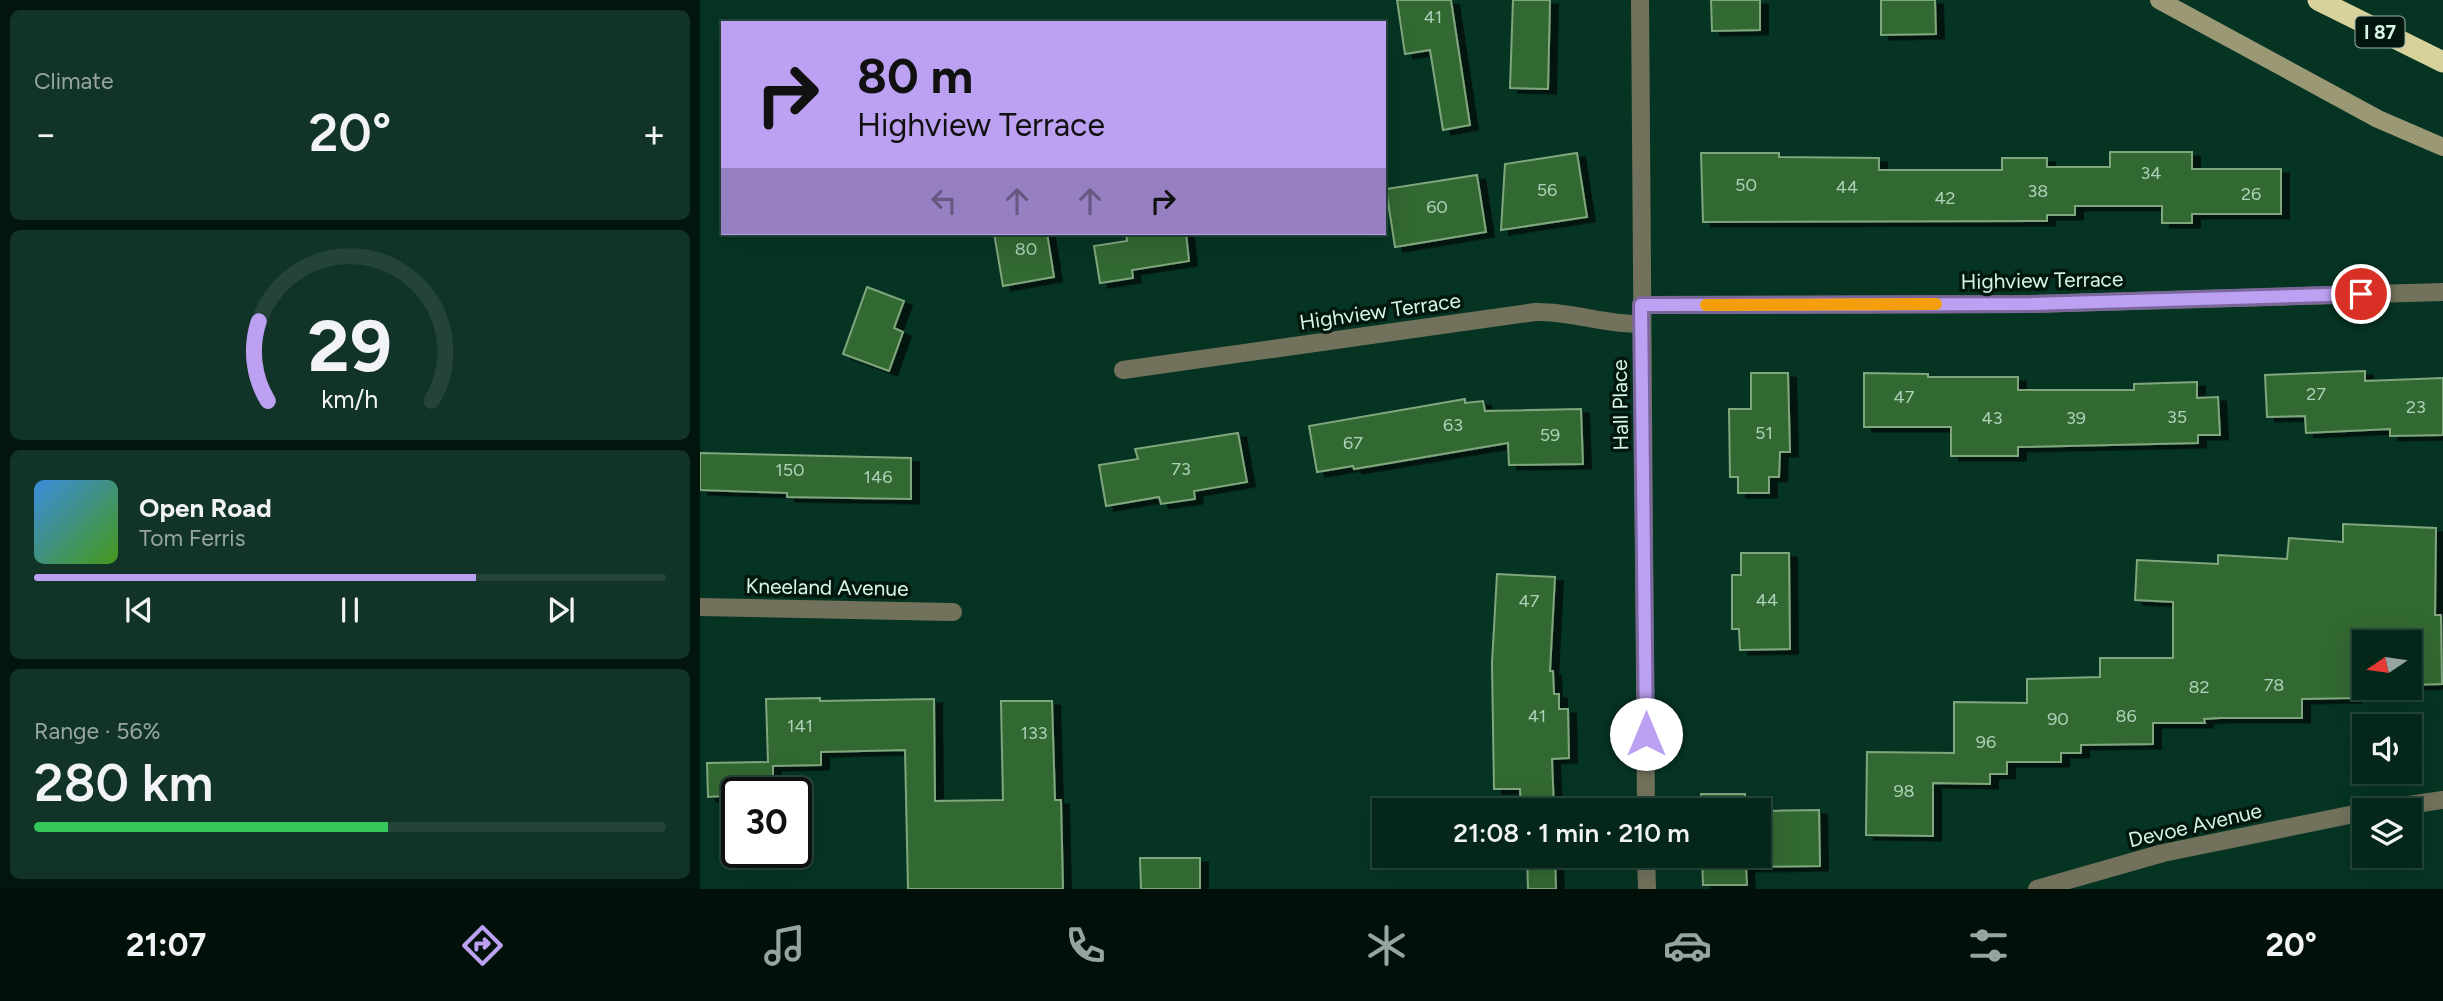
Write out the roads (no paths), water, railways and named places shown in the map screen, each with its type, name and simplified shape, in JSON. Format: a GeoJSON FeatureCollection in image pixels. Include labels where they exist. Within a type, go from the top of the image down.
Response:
{"type":"FeatureCollection","features":[{"type":"Feature","properties":{"kind":"highway","name":"I 87"},"geometry":{"type":"LineString","coordinates":[[2318,0],[2443,62]]}},
{"type":"Feature","properties":{"kind":"main road"},"geometry":{"type":"LineString","coordinates":[[2159,0],[2378,118],[2443,147]]}},
{"type":"Feature","properties":{"kind":"street","name":"Hall Place"},"geometry":{"type":"LineString","coordinates":[[1640,0],[1646,798]]}},
{"type":"Feature","properties":{"kind":"street","name":"Highview Terrace"},"geometry":{"type":"LineString","coordinates":[[1641,305],[2032,304],[2443,292]]}},
{"type":"Feature","properties":{"kind":"street","name":"Highview Terrace"},"geometry":{"type":"LineString","coordinates":[[1124,370],[1535,312],[1559,312],[1611,324],[1642,324]]}},
{"type":"Feature","properties":{"kind":"street","name":"Kneeland Avenue"},"geometry":{"type":"LineString","coordinates":[[700,607],[953,612]]}},
{"type":"Feature","properties":{"kind":"street"},"geometry":{"type":"LineString","coordinates":[[2422,803],[2443,800]]}},
{"type":"Feature","properties":{"kind":"street","name":"Devoe Avenue"},"geometry":{"type":"LineString","coordinates":[[2037,889],[2163,853],[2352,814]]}},
{"type":"Feature","properties":{"kind":"street"},"geometry":{"type":"LineString","coordinates":[[1646,868],[1647,889]]}}]}
